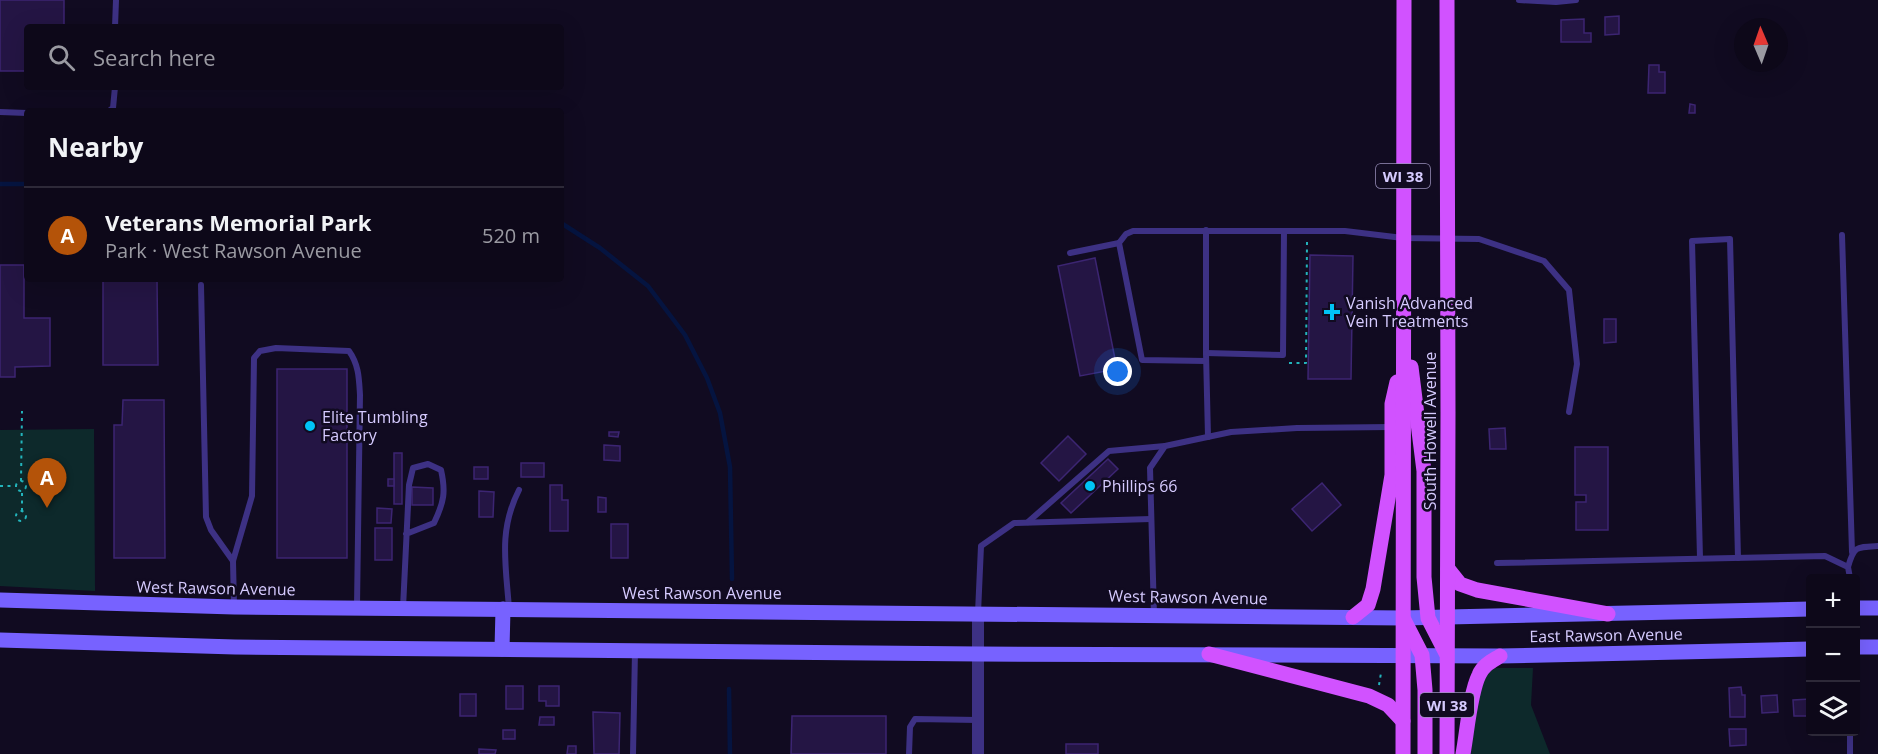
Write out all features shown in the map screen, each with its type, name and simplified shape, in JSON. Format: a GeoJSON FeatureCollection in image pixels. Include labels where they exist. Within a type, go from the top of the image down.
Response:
{"type":"FeatureCollection","features":[{"type":"Feature","properties":{"kind":"main road","name":"South Howell Avenue"},"geometry":{"type":"LineString","coordinates":[[1403,754],[1403,618],[1398,427],[1392,404],[1403,352],[1404,0]]}},
{"type":"Feature","properties":{"kind":"main road","name":"South Howell Avenue"},"geometry":{"type":"LineString","coordinates":[[1447,0],[1447,754]]}},
{"type":"Feature","properties":{"kind":"main road"},"geometry":{"type":"LineString","coordinates":[[1403,305],[1424,471],[1424,577],[1428,618],[1448,656]]}},
{"type":"Feature","properties":{"kind":"main road"},"geometry":{"type":"LineString","coordinates":[[1353,617],[1368,605],[1373,589],[1398,427]]}},
{"type":"Feature","properties":{"kind":"main road"},"geometry":{"type":"LineString","coordinates":[[1448,569],[1461,584],[1477,590],[1608,614]]}},
{"type":"Feature","properties":{"kind":"main road","name":"West Rawson Avenue"},"geometry":{"type":"LineString","coordinates":[[0,600],[234,607],[1403,618]]}},
{"type":"Feature","properties":{"kind":"main road"},"geometry":{"type":"LineString","coordinates":[[1860,608],[1878,608]]}},
{"type":"Feature","properties":{"kind":"main road"},"geometry":{"type":"LineString","coordinates":[[502,649],[506,609]]}},
{"type":"Feature","properties":{"kind":"main road","name":"East Rawson Avenue"},"geometry":{"type":"LineString","coordinates":[[1403,618],[1806,609]]}},
{"type":"Feature","properties":{"kind":"main road"},"geometry":{"type":"LineString","coordinates":[[1403,618],[1422,655],[1425,690],[1425,754]]}},
{"type":"Feature","properties":{"kind":"main road"},"geometry":{"type":"LineString","coordinates":[[0,640],[235,647],[979,654],[1403,655]]}},
{"type":"Feature","properties":{"kind":"main road"},"geometry":{"type":"LineString","coordinates":[[1860,648],[1878,647]]}},
{"type":"Feature","properties":{"kind":"main road","name":"East Rawson Avenue"},"geometry":{"type":"LineString","coordinates":[[1403,655],[1500,656],[1806,648]]}},
{"type":"Feature","properties":{"kind":"main road"},"geometry":{"type":"LineString","coordinates":[[1209,654],[1369,696],[1388,705],[1403,721]]}},
{"type":"Feature","properties":{"kind":"main road"},"geometry":{"type":"LineString","coordinates":[[1464,754],[1479,674],[1486,664],[1500,656]]}},
{"type":"Feature","properties":{"kind":"street"},"geometry":{"type":"LineString","coordinates":[[978,613],[978,754]]}},
{"type":"Feature","properties":{"kind":"lane"},"geometry":{"type":"LineString","coordinates":[[115,24],[116,0]]}},
{"type":"Feature","properties":{"kind":"lane"},"geometry":{"type":"LineString","coordinates":[[1519,0],[1556,2],[1576,0]]}},
{"type":"Feature","properties":{"kind":"lane"},"geometry":{"type":"LineString","coordinates":[[113,108],[115,90]]}},
{"type":"Feature","properties":{"kind":"lane"},"geometry":{"type":"LineString","coordinates":[[0,112],[24,112]]}},
{"type":"Feature","properties":{"kind":"lane"},"geometry":{"type":"LineString","coordinates":[[1206,230],[1208,437]]}},
{"type":"Feature","properties":{"kind":"lane"},"geometry":{"type":"LineString","coordinates":[[1070,253],[1119,243],[1126,234],[1133,231],[1345,231],[1403,238],[1479,239],[1544,261],[1569,290],[1577,364],[1569,412]]}},
{"type":"Feature","properties":{"kind":"lane"},"geometry":{"type":"LineString","coordinates":[[1206,353],[1283,355],[1284,231]]}},
{"type":"Feature","properties":{"kind":"lane"},"geometry":{"type":"LineString","coordinates":[[1842,235],[1852,552],[1848,567],[1849,574]]}},
{"type":"Feature","properties":{"kind":"lane"},"geometry":{"type":"LineString","coordinates":[[1700,558],[1692,241],[1730,239],[1738,558]]}},
{"type":"Feature","properties":{"kind":"lane"},"geometry":{"type":"LineString","coordinates":[[1119,243],[1142,360],[1206,361]]}},
{"type":"Feature","properties":{"kind":"lane"},"geometry":{"type":"LineString","coordinates":[[201,285],[206,517],[211,530],[233,561]]}},
{"type":"Feature","properties":{"kind":"lane"},"geometry":{"type":"LineString","coordinates":[[234,607],[233,561],[252,496],[254,358],[260,351],[276,348],[350,351],[354,359],[358,372],[360,395],[357,608]]}},
{"type":"Feature","properties":{"kind":"lane"},"geometry":{"type":"LineString","coordinates":[[1027,523],[1109,451],[1166,446],[1232,432],[1297,428],[1398,427]]}},
{"type":"Feature","properties":{"kind":"lane"},"geometry":{"type":"LineString","coordinates":[[1154,615],[1150,468],[1166,446]]}},
{"type":"Feature","properties":{"kind":"lane"},"geometry":{"type":"LineString","coordinates":[[402,608],[406,534],[409,485],[413,468],[428,464],[441,470],[445,488],[442,506],[434,523],[406,534]]}},
{"type":"Feature","properties":{"kind":"lane"},"geometry":{"type":"LineString","coordinates":[[506,609],[505,530],[510,507],[519,490]]}},
{"type":"Feature","properties":{"kind":"lane"},"geometry":{"type":"LineString","coordinates":[[978,613],[981,546],[1014,523],[1151,519]]}},
{"type":"Feature","properties":{"kind":"lane"},"geometry":{"type":"LineString","coordinates":[[1852,552],[1858,548],[1878,546]]}},
{"type":"Feature","properties":{"kind":"lane"},"geometry":{"type":"LineString","coordinates":[[1497,563],[1825,556],[1848,567]]}},
{"type":"Feature","properties":{"kind":"lane"},"geometry":{"type":"LineString","coordinates":[[633,754],[635,651]]}},
{"type":"Feature","properties":{"kind":"lane"},"geometry":{"type":"LineString","coordinates":[[909,754],[910,727],[915,719],[978,720]]}},
{"type":"Feature","properties":{"kind":"lane"},"geometry":{"type":"LineString","coordinates":[[1850,736],[1850,754]]}},
{"type":"Feature","properties":{"kind":"path"},"geometry":{"type":"LineString","coordinates":[[1283,355],[1288,363],[1306,363],[1307,241]]}},
{"type":"Feature","properties":{"kind":"path"},"geometry":{"type":"LineString","coordinates":[[17,486],[21,481],[22,411]]}},
{"type":"Feature","properties":{"kind":"path"},"geometry":{"type":"LineString","coordinates":[[21,481],[25,482],[26,486],[22,491],[21,511]]}},
{"type":"Feature","properties":{"kind":"path"},"geometry":{"type":"LineString","coordinates":[[0,486],[17,486]]}},
{"type":"Feature","properties":{"kind":"path"},"geometry":{"type":"LineString","coordinates":[[17,486],[22,491]]}},
{"type":"Feature","properties":{"kind":"path"},"geometry":{"type":"LineString","coordinates":[[1378,689],[1382,673]]}},
{"type":"Feature","properties":{"kind":"path"},"geometry":{"type":"LineString","coordinates":[[1380,683],[1385,683]]}},
{"type":"Feature","properties":{"kind":"green space"},"geometry":{"type":"Polygon","coordinates":[[[94,429],[95,591],[0,586],[0,430],[94,429]]]}},
{"type":"Feature","properties":{"kind":"green space"},"geometry":{"type":"Polygon","coordinates":[[[1496,668],[1533,668],[1531,705],[1550,754],[1471,754],[1479,689],[1485,677],[1496,668]]]}},
{"type":"Feature","properties":{"kind":"building"},"geometry":{"type":"Polygon","coordinates":[[[0,0],[64,0],[64,24],[24,24],[24,71],[0,71],[0,0]]]}},
{"type":"Feature","properties":{"kind":"building"},"geometry":{"type":"Polygon","coordinates":[[[1619,16],[1619,34],[1605,35],[1605,17],[1619,16]]]}},
{"type":"Feature","properties":{"kind":"building"},"geometry":{"type":"Polygon","coordinates":[[[1584,19],[1584,33],[1591,33],[1591,42],[1561,42],[1561,20],[1584,19]]]}},
{"type":"Feature","properties":{"kind":"building"},"geometry":{"type":"Polygon","coordinates":[[[1649,65],[1659,65],[1659,72],[1665,72],[1665,93],[1648,93],[1649,65]]]}},
{"type":"Feature","properties":{"kind":"building"},"geometry":{"type":"Polygon","coordinates":[[[1690,104],[1695,105],[1695,113],[1689,113],[1690,104]]]}},
{"type":"Feature","properties":{"kind":"building"},"geometry":{"type":"Polygon","coordinates":[[[1310,255],[1353,256],[1351,379],[1308,379],[1310,255]]]}},
{"type":"Feature","properties":{"kind":"building"},"geometry":{"type":"Polygon","coordinates":[[[1095,258],[1117,369],[1080,376],[1058,266],[1095,258]]]}},
{"type":"Feature","properties":{"kind":"building"},"geometry":{"type":"Polygon","coordinates":[[[0,265],[24,265],[24,318],[50,318],[50,366],[15,367],[15,377],[0,377],[0,265]]]}},
{"type":"Feature","properties":{"kind":"building"},"geometry":{"type":"Polygon","coordinates":[[[103,282],[157,282],[158,365],[103,365],[103,282]]]}},
{"type":"Feature","properties":{"kind":"building"},"geometry":{"type":"Polygon","coordinates":[[[1604,319],[1616,319],[1616,342],[1604,343],[1604,319]]]}},
{"type":"Feature","properties":{"kind":"building"},"geometry":{"type":"Polygon","coordinates":[[[277,369],[347,369],[347,558],[277,558],[277,369]]]}},
{"type":"Feature","properties":{"kind":"building"},"geometry":{"type":"Polygon","coordinates":[[[123,400],[164,400],[165,558],[114,558],[114,425],[122,425],[123,400]]]}},
{"type":"Feature","properties":{"kind":"building"},"geometry":{"type":"Polygon","coordinates":[[[1505,428],[1506,449],[1490,449],[1489,429],[1505,428]]]}},
{"type":"Feature","properties":{"kind":"building"},"geometry":{"type":"Polygon","coordinates":[[[609,432],[619,432],[618,437],[609,436],[609,432]]]}},
{"type":"Feature","properties":{"kind":"building"},"geometry":{"type":"Polygon","coordinates":[[[1068,436],[1086,454],[1059,481],[1041,463],[1068,436]]]}},
{"type":"Feature","properties":{"kind":"building"},"geometry":{"type":"Polygon","coordinates":[[[604,445],[620,446],[620,461],[604,460],[604,445]]]}},
{"type":"Feature","properties":{"kind":"building"},"geometry":{"type":"Polygon","coordinates":[[[1575,447],[1608,447],[1608,530],[1576,530],[1576,502],[1586,502],[1586,495],[1575,495],[1575,447]]]}},
{"type":"Feature","properties":{"kind":"building"},"geometry":{"type":"Polygon","coordinates":[[[394,453],[402,453],[402,504],[394,504],[394,453]]]}},
{"type":"Feature","properties":{"kind":"building","name":"Phillips 66"},"geometry":{"type":"Polygon","coordinates":[[[1108,459],[1118,469],[1071,513],[1061,503],[1108,459]]]}},
{"type":"Feature","properties":{"kind":"building"},"geometry":{"type":"Polygon","coordinates":[[[521,463],[544,463],[544,477],[521,477],[521,463]]]}},
{"type":"Feature","properties":{"kind":"building"},"geometry":{"type":"Polygon","coordinates":[[[474,467],[488,467],[488,479],[474,479],[474,467]]]}},
{"type":"Feature","properties":{"kind":"building"},"geometry":{"type":"Polygon","coordinates":[[[388,479],[394,479],[394,486],[388,486],[388,479]]]}},
{"type":"Feature","properties":{"kind":"building"},"geometry":{"type":"Polygon","coordinates":[[[1322,483],[1341,505],[1312,531],[1292,509],[1322,483]]]}},
{"type":"Feature","properties":{"kind":"building"},"geometry":{"type":"Polygon","coordinates":[[[550,485],[562,485],[562,500],[568,500],[568,531],[550,531],[550,485]]]}},
{"type":"Feature","properties":{"kind":"building"},"geometry":{"type":"Polygon","coordinates":[[[412,487],[433,488],[433,505],[412,505],[412,487]]]}},
{"type":"Feature","properties":{"kind":"building"},"geometry":{"type":"Polygon","coordinates":[[[479,491],[494,492],[493,517],[479,517],[479,491]]]}},
{"type":"Feature","properties":{"kind":"building"},"geometry":{"type":"Polygon","coordinates":[[[598,497],[606,498],[606,512],[598,512],[598,497]]]}},
{"type":"Feature","properties":{"kind":"building"},"geometry":{"type":"Polygon","coordinates":[[[377,508],[392,509],[391,523],[377,523],[377,508]]]}},
{"type":"Feature","properties":{"kind":"building"},"geometry":{"type":"Polygon","coordinates":[[[611,524],[628,524],[628,558],[611,558],[611,524]]]}},
{"type":"Feature","properties":{"kind":"building"},"geometry":{"type":"Polygon","coordinates":[[[375,528],[392,528],[392,560],[375,560],[375,528]]]}},
{"type":"Feature","properties":{"kind":"building"},"geometry":{"type":"Polygon","coordinates":[[[506,686],[523,686],[523,709],[506,709],[506,686]]]}},
{"type":"Feature","properties":{"kind":"building"},"geometry":{"type":"Polygon","coordinates":[[[539,686],[559,686],[559,706],[546,706],[546,701],[539,701],[539,686]]]}},
{"type":"Feature","properties":{"kind":"building"},"geometry":{"type":"Polygon","coordinates":[[[1741,687],[1742,695],[1745,695],[1745,717],[1730,717],[1729,688],[1741,687]]]}},
{"type":"Feature","properties":{"kind":"building"},"geometry":{"type":"Polygon","coordinates":[[[460,694],[476,694],[476,716],[460,716],[460,694]]]}},
{"type":"Feature","properties":{"kind":"building"},"geometry":{"type":"Polygon","coordinates":[[[1777,695],[1778,712],[1762,713],[1761,696],[1777,695]]]}},
{"type":"Feature","properties":{"kind":"building"},"geometry":{"type":"Polygon","coordinates":[[[1806,699],[1806,716],[1794,716],[1793,700],[1806,699]]]}},
{"type":"Feature","properties":{"kind":"building"},"geometry":{"type":"Polygon","coordinates":[[[593,712],[620,713],[619,754],[594,754],[593,712]]]}},
{"type":"Feature","properties":{"kind":"building"},"geometry":{"type":"Polygon","coordinates":[[[792,716],[886,716],[886,754],[791,754],[792,716]]]}},
{"type":"Feature","properties":{"kind":"building"},"geometry":{"type":"Polygon","coordinates":[[[540,717],[554,717],[554,725],[539,725],[540,717]]]}},
{"type":"Feature","properties":{"kind":"building"},"geometry":{"type":"Polygon","coordinates":[[[1729,729],[1746,729],[1746,745],[1730,746],[1729,729]]]}},
{"type":"Feature","properties":{"kind":"building"},"geometry":{"type":"Polygon","coordinates":[[[503,730],[515,730],[515,739],[503,739],[503,730]]]}},
{"type":"Feature","properties":{"kind":"building"},"geometry":{"type":"Polygon","coordinates":[[[1066,744],[1098,744],[1098,754],[1066,754],[1066,744]]]}},
{"type":"Feature","properties":{"kind":"building"},"geometry":{"type":"Polygon","coordinates":[[[568,746],[576,746],[576,754],[567,754],[568,746]]]}},
{"type":"Feature","properties":{"kind":"building"},"geometry":{"type":"Polygon","coordinates":[[[479,749],[496,750],[495,754],[479,754],[479,749]]]}},
{"type":"Feature","properties":{"kind":"waterway"},"geometry":{"type":"LineString","coordinates":[[0,184],[24,184]]}},
{"type":"Feature","properties":{"kind":"waterway"},"geometry":{"type":"LineString","coordinates":[[564,225],[600,248],[648,286],[685,335],[707,378],[720,413],[730,467],[732,579]]}},
{"type":"Feature","properties":{"kind":"waterway"},"geometry":{"type":"LineString","coordinates":[[729,689],[730,754]]}},
{"type":"Feature","properties":{"kind":"place","name":"Vanish Advanced Vein Treatments"},"geometry":{"type":"Point","coordinates":[1332,312]}},
{"type":"Feature","properties":{"kind":"place","name":"Elite Tumbling Factory"},"geometry":{"type":"Point","coordinates":[310,426]}},
{"type":"Feature","properties":{"kind":"place","name":"Phillips 66"},"geometry":{"type":"Point","coordinates":[1090,486]}},
{"type":"Feature","properties":{"kind":"place","name":"Veterans Memorial Park"},"geometry":{"type":"Point","coordinates":[47,508]}}]}
